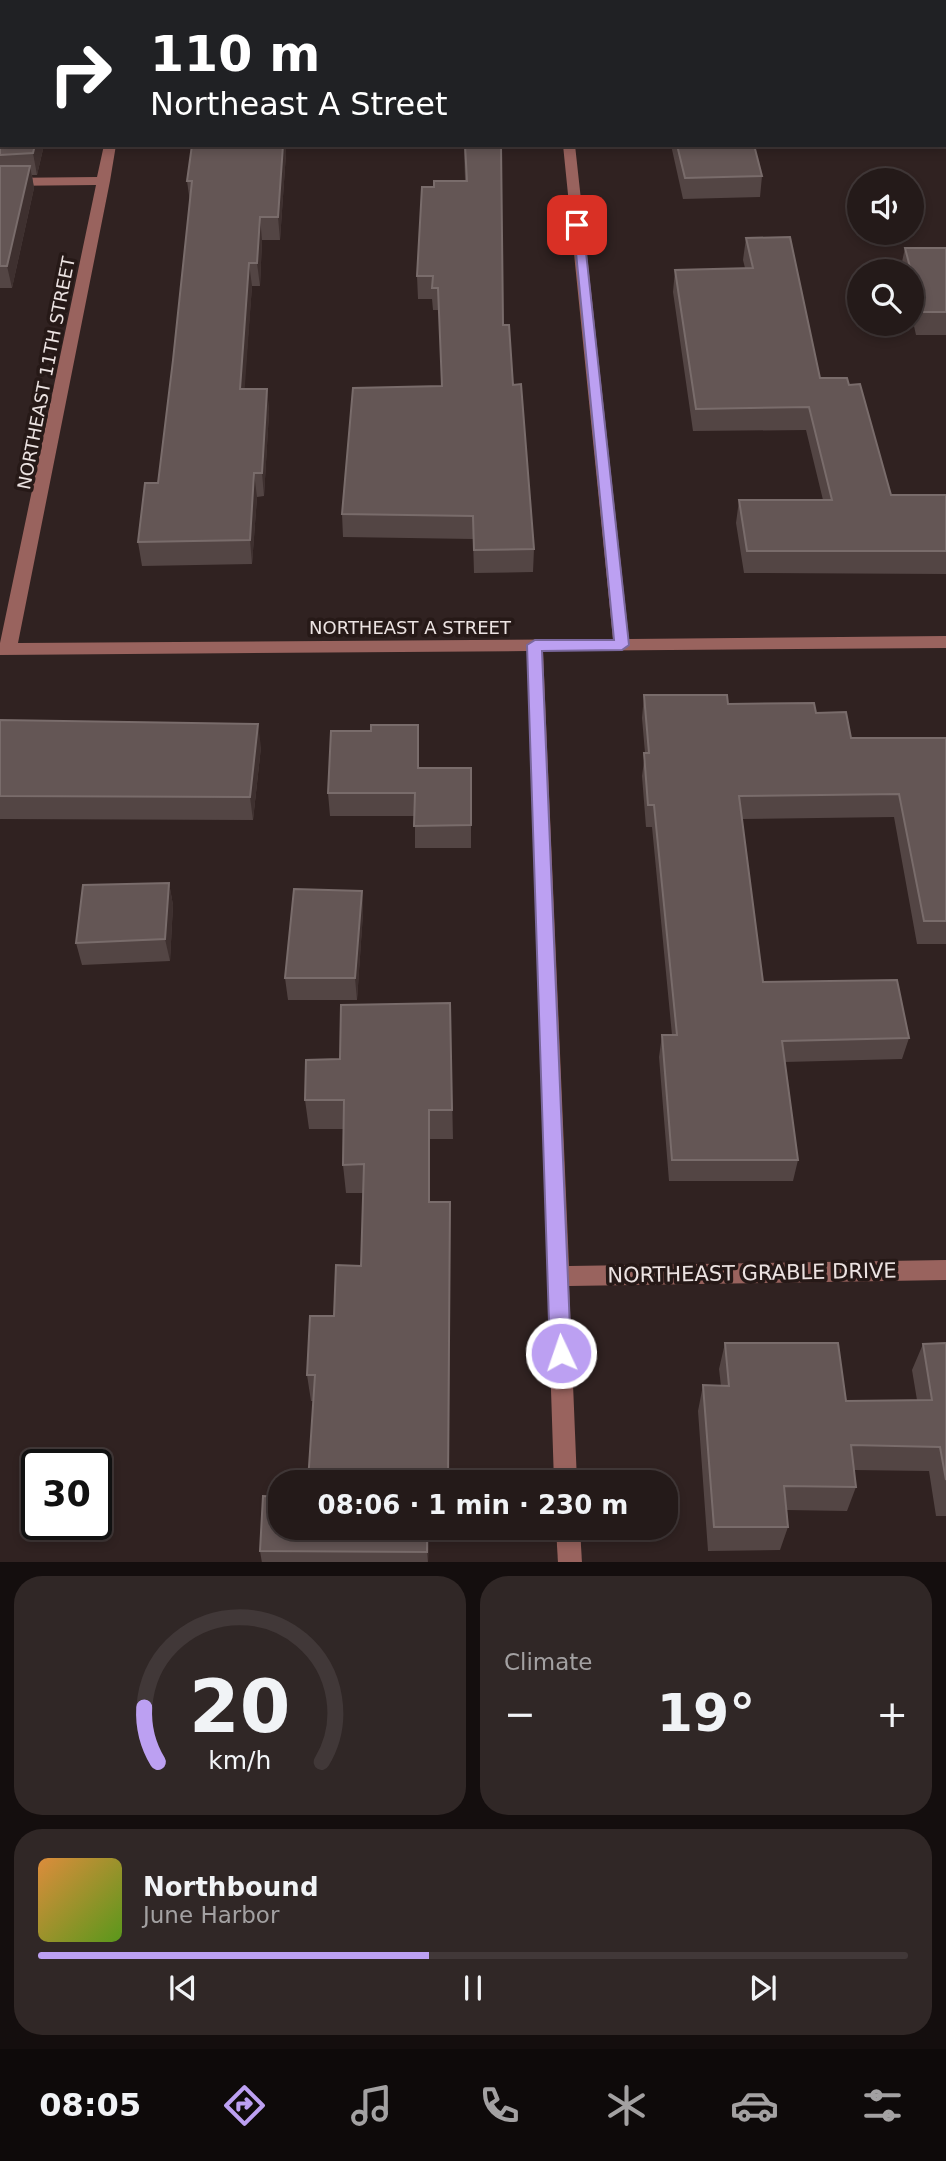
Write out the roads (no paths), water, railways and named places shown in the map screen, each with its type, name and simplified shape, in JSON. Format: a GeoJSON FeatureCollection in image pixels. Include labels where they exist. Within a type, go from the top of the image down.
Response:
{"type":"FeatureCollection","features":[{"type":"Feature","properties":{"kind":"street","name":"NORTHEAST 11TH STREET"},"geometry":{"type":"LineString","coordinates":[[5,649],[110,147]]}},
{"type":"Feature","properties":{"kind":"street"},"geometry":{"type":"LineString","coordinates":[[569,147],[622,645]]}},
{"type":"Feature","properties":{"kind":"street"},"geometry":{"type":"LineString","coordinates":[[0,182],[104,181]]}},
{"type":"Feature","properties":{"kind":"street","name":"NORTHEAST A STREET"},"geometry":{"type":"LineString","coordinates":[[5,649],[946,642]]}},
{"type":"Feature","properties":{"kind":"street"},"geometry":{"type":"LineString","coordinates":[[535,645],[565,1470]]}},
{"type":"Feature","properties":{"kind":"street","name":"NORTHEAST GRABLE DRIVE"},"geometry":{"type":"LineString","coordinates":[[557,1276],[946,1270]]}},
{"type":"Feature","properties":{"kind":"street"},"geometry":{"type":"LineString","coordinates":[[569,1540],[570,1562]]}}]}
